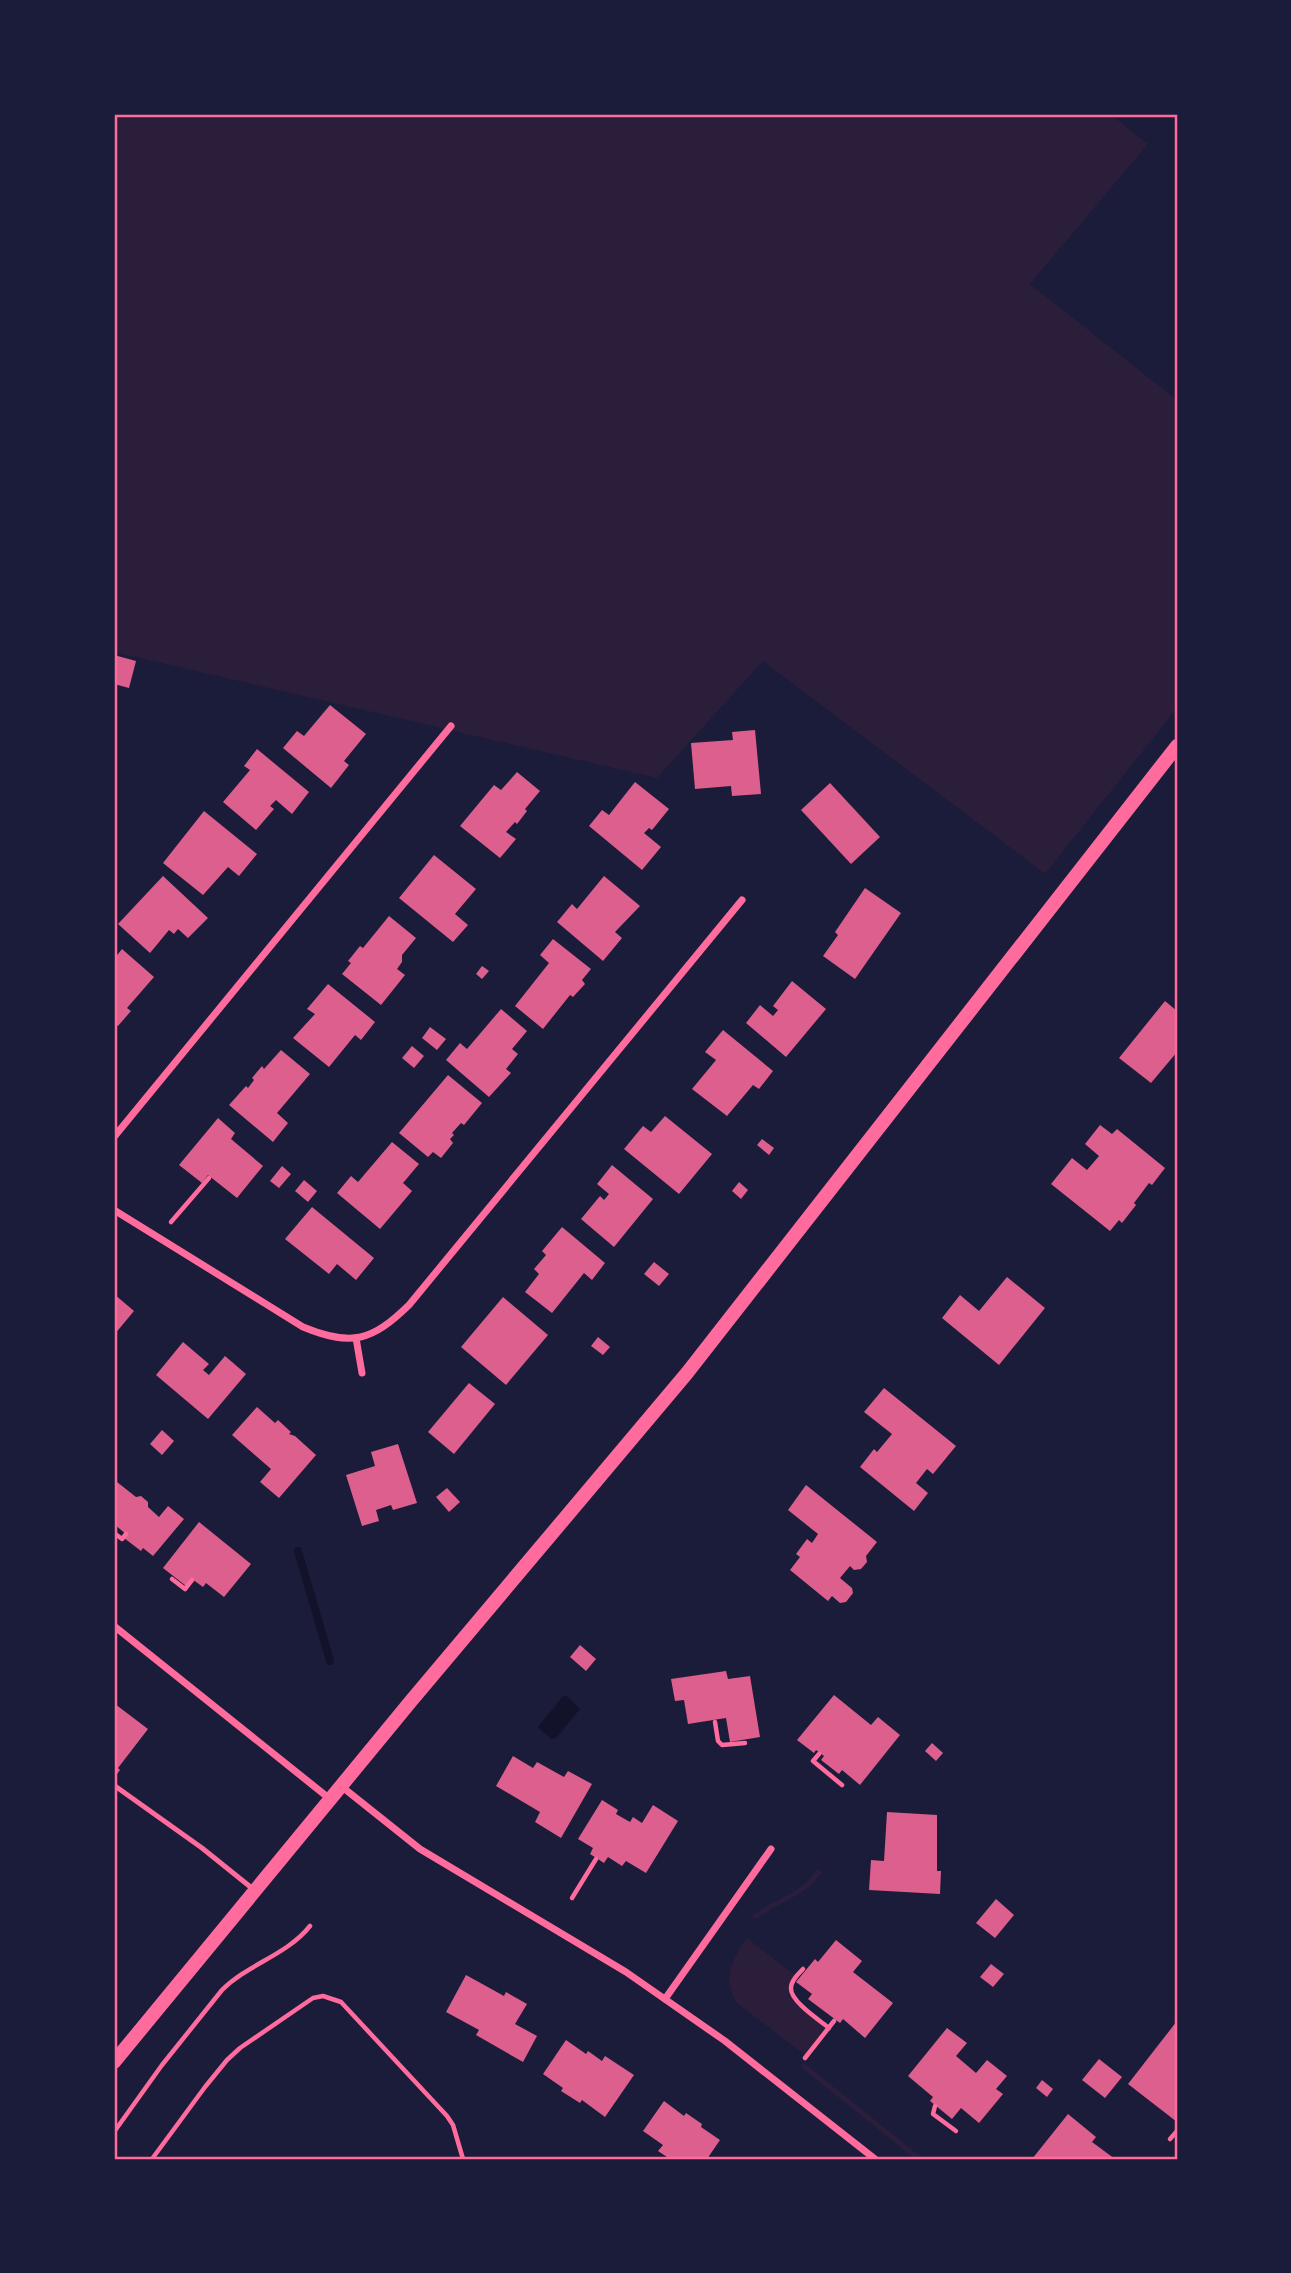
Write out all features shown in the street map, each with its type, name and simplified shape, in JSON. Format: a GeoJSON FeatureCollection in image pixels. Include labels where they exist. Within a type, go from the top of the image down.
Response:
{"type":"FeatureCollection","features":[{"type":"Feature","properties":{"kind":"main road"},"geometry":{"type":"LineString","coordinates":[[114,2062],[687,1373],[1177,746]]}},
{"type":"Feature","properties":{"kind":"street"},"geometry":{"type":"LineString","coordinates":[[114,1137],[452,726]]}},
{"type":"Feature","properties":{"kind":"street"},"geometry":{"type":"LineString","coordinates":[[114,1210],[303,1327],[332,1337],[356,1338],[375,1333],[409,1305],[743,900]]}},
{"type":"Feature","properties":{"kind":"street"},"geometry":{"type":"LineString","coordinates":[[356,1338],[362,1373]]}},
{"type":"Feature","properties":{"kind":"street"},"geometry":{"type":"LineString","coordinates":[[114,1626],[331,1799]]}},
{"type":"Feature","properties":{"kind":"street"},"geometry":{"type":"LineString","coordinates":[[341,1786],[420,1849],[576,1941],[665,1999],[725,2041],[875,2159]]}},
{"type":"Feature","properties":{"kind":"street"},"geometry":{"type":"LineString","coordinates":[[665,1999],[771,1849]]}},
{"type":"Feature","properties":{"kind":"lane"},"geometry":{"type":"LineString","coordinates":[[115,1786],[202,1848],[255,1890]]}},
{"type":"Feature","properties":{"kind":"path"},"geometry":{"type":"LineString","coordinates":[[171,1222],[209,1178]]}},
{"type":"Feature","properties":{"kind":"path"},"geometry":{"type":"LineString","coordinates":[[114,1533],[122,1539],[126,1534]]}},
{"type":"Feature","properties":{"kind":"path"},"geometry":{"type":"LineString","coordinates":[[172,1579],[185,1589],[192,1580]]}},
{"type":"Feature","properties":{"kind":"path"},"geometry":{"type":"LineString","coordinates":[[715,1722],[718,1741],[722,1745],[746,1743]]}},
{"type":"Feature","properties":{"kind":"path"},"geometry":{"type":"LineString","coordinates":[[819,1754],[813,1761],[842,1785]]}},
{"type":"Feature","properties":{"kind":"path"},"geometry":{"type":"LineString","coordinates":[[572,1898],[596,1859]]}},
{"type":"Feature","properties":{"kind":"path"},"geometry":{"type":"LineString","coordinates":[[114,2132],[162,2065],[232,1979],[298,1938],[310,1926]]}},
{"type":"Feature","properties":{"kind":"path"},"geometry":{"type":"LineString","coordinates":[[803,1969],[791,1984],[792,1994],[829,2028]]}},
{"type":"Feature","properties":{"kind":"path"},"geometry":{"type":"LineString","coordinates":[[152,2159],[227,2060],[302,2003],[323,1996],[341,2002],[447,2116],[453,2125],[463,2159]]}},
{"type":"Feature","properties":{"kind":"path"},"geometry":{"type":"LineString","coordinates":[[804,2058],[834,2021]]}},
{"type":"Feature","properties":{"kind":"path"},"geometry":{"type":"LineString","coordinates":[[935,2105],[933,2114],[956,2131]]}},
{"type":"Feature","properties":{"kind":"path"},"geometry":{"type":"LineString","coordinates":[[1170,2139],[1177,2131]]}},
{"type":"Feature","properties":{"kind":"shaded area"},"geometry":{"type":"Polygon","coordinates":[[[114,114],[1110,114],[1148,144],[1030,284],[1177,400],[1177,708],[1045,874],[763,661],[657,778],[114,652],[114,114]]]}},
{"type":"Feature","properties":{"kind":"shaded area"},"geometry":{"type":"Polygon","coordinates":[[[563,1696],[567,1696],[580,1709],[556,1738],[551,1739],[538,1727],[563,1696]]]}},
{"type":"Feature","properties":{"kind":"shaded area"},"geometry":{"type":"Polygon","coordinates":[[[817,1869],[822,1872],[800,1893],[756,1919],[752,1916],[796,1890],[817,1869]]]}},
{"type":"Feature","properties":{"kind":"shaded area"},"geometry":{"type":"Polygon","coordinates":[[[747,1938],[795,1975],[789,1986],[795,2002],[825,2028],[805,2055],[737,2003],[730,1985],[731,1969],[747,1938]]]}},
{"type":"Feature","properties":{"kind":"shaded area"},"geometry":{"type":"Polygon","coordinates":[[[804,2063],[922,2158],[915,2159],[801,2067],[804,2063]]]}},
{"type":"Feature","properties":{"kind":"building"},"geometry":{"type":"Polygon","coordinates":[[[114,655],[136,661],[129,688],[114,684],[114,655]]]}},
{"type":"Feature","properties":{"kind":"building"},"geometry":{"type":"Polygon","coordinates":[[[330,705],[366,734],[344,761],[349,765],[331,788],[283,748],[297,731],[304,736],[330,705]]]}},
{"type":"Feature","properties":{"kind":"building"},"geometry":{"type":"Polygon","coordinates":[[[755,730],[761,794],[732,796],[731,786],[695,789],[691,743],[733,740],[732,732],[755,730]]]}},
{"type":"Feature","properties":{"kind":"building"},"geometry":{"type":"Polygon","coordinates":[[[257,749],[309,792],[292,814],[276,800],[270,806],[274,809],[256,830],[223,802],[250,770],[244,766],[257,749]]]}},
{"type":"Feature","properties":{"kind":"building"},"geometry":{"type":"Polygon","coordinates":[[[517,772],[540,791],[517,824],[515,822],[506,832],[516,839],[500,858],[460,826],[494,785],[501,790],[517,772]]]}},
{"type":"Feature","properties":{"kind":"building"},"geometry":{"type":"Polygon","coordinates":[[[635,782],[669,809],[652,830],[649,828],[644,833],[661,847],[642,870],[589,826],[602,810],[609,815],[635,782]]]}},
{"type":"Feature","properties":{"kind":"building"},"geometry":{"type":"Polygon","coordinates":[[[830,783],[880,837],[851,864],[801,810],[830,783]]]}},
{"type":"Feature","properties":{"kind":"building"},"geometry":{"type":"Polygon","coordinates":[[[204,811],[257,854],[239,876],[228,867],[203,895],[163,863],[204,811]]]}},
{"type":"Feature","properties":{"kind":"building"},"geometry":{"type":"Polygon","coordinates":[[[434,855],[476,889],[455,914],[468,925],[453,942],[399,898],[434,855]]]}},
{"type":"Feature","properties":{"kind":"building"},"geometry":{"type":"Polygon","coordinates":[[[163,876],[208,918],[188,938],[178,929],[174,934],[169,930],[150,953],[118,924],[163,876]]]}},
{"type":"Feature","properties":{"kind":"building"},"geometry":{"type":"Polygon","coordinates":[[[604,876],[640,906],[615,932],[622,938],[603,961],[557,922],[572,904],[577,909],[604,876]]]}},
{"type":"Feature","properties":{"kind":"building"},"geometry":{"type":"Polygon","coordinates":[[[865,888],[901,913],[855,979],[823,956],[838,935],[835,932],[865,888]]]}},
{"type":"Feature","properties":{"kind":"building"},"geometry":{"type":"Polygon","coordinates":[[[389,916],[416,938],[402,955],[402,962],[397,969],[405,975],[381,1005],[342,974],[360,946],[363,948],[389,916]]]}},
{"type":"Feature","properties":{"kind":"building"},"geometry":{"type":"Polygon","coordinates":[[[553,939],[591,969],[582,980],[585,984],[573,997],[570,995],[543,1029],[515,1006],[549,963],[540,955],[553,939]]]}},
{"type":"Feature","properties":{"kind":"building"},"geometry":{"type":"Polygon","coordinates":[[[122,949],[154,977],[127,1008],[131,1011],[118,1026],[114,1023],[114,959],[122,949]]]}},
{"type":"Feature","properties":{"kind":"building"},"geometry":{"type":"Polygon","coordinates":[[[482,966],[489,971],[482,979],[476,974],[482,966]]]}},
{"type":"Feature","properties":{"kind":"building"},"geometry":{"type":"Polygon","coordinates":[[[792,981],[826,1009],[786,1057],[746,1023],[760,1005],[773,1016],[778,1010],[773,1006],[792,981]]]}},
{"type":"Feature","properties":{"kind":"building"},"geometry":{"type":"Polygon","coordinates":[[[328,984],[375,1022],[361,1040],[355,1035],[329,1067],[293,1038],[315,1014],[307,1009],[328,984]]]}},
{"type":"Feature","properties":{"kind":"building"},"geometry":{"type":"Polygon","coordinates":[[[1165,1001],[1177,1011],[1177,1052],[1151,1083],[1119,1058],[1165,1001]]]}},
{"type":"Feature","properties":{"kind":"building"},"geometry":{"type":"Polygon","coordinates":[[[501,1009],[527,1031],[512,1049],[518,1054],[506,1069],[511,1073],[489,1097],[446,1060],[460,1043],[467,1049],[501,1009]]]}},
{"type":"Feature","properties":{"kind":"building"},"geometry":{"type":"Polygon","coordinates":[[[430,1027],[446,1039],[437,1050],[422,1038],[430,1027]]]}},
{"type":"Feature","properties":{"kind":"building"},"geometry":{"type":"Polygon","coordinates":[[[723,1030],[773,1071],[759,1089],[753,1085],[727,1116],[692,1089],[716,1060],[705,1052],[723,1030]]]}},
{"type":"Feature","properties":{"kind":"building"},"geometry":{"type":"Polygon","coordinates":[[[412,1046],[424,1056],[414,1068],[402,1058],[412,1046]]]}},
{"type":"Feature","properties":{"kind":"building"},"geometry":{"type":"Polygon","coordinates":[[[281,1050],[310,1074],[277,1113],[288,1123],[273,1142],[229,1105],[246,1086],[248,1088],[262,1066],[264,1069],[281,1050]]]}},
{"type":"Feature","properties":{"kind":"building"},"geometry":{"type":"Polygon","coordinates":[[[448,1075],[482,1103],[464,1125],[461,1123],[452,1133],[454,1135],[450,1139],[453,1143],[441,1158],[433,1152],[428,1157],[399,1133],[448,1075]]]}},
{"type":"Feature","properties":{"kind":"building"},"geometry":{"type":"Polygon","coordinates":[[[665,1116],[712,1154],[679,1194],[624,1149],[643,1126],[651,1132],[665,1116]]]}},
{"type":"Feature","properties":{"kind":"building"},"geometry":{"type":"Polygon","coordinates":[[[218,1118],[235,1133],[231,1139],[263,1166],[237,1198],[208,1175],[202,1183],[179,1165],[218,1118]]]}},
{"type":"Feature","properties":{"kind":"building"},"geometry":{"type":"Polygon","coordinates":[[[1100,1125],[1112,1134],[1117,1129],[1165,1168],[1152,1185],[1149,1183],[1122,1223],[1119,1220],[1110,1231],[1051,1184],[1072,1158],[1087,1170],[1099,1156],[1085,1144],[1100,1125]]]}},
{"type":"Feature","properties":{"kind":"building"},"geometry":{"type":"Polygon","coordinates":[[[762,1139],[774,1148],[769,1155],[757,1145],[762,1139]]]}},
{"type":"Feature","properties":{"kind":"building"},"geometry":{"type":"Polygon","coordinates":[[[392,1142],[419,1164],[403,1183],[412,1191],[380,1229],[337,1193],[351,1176],[358,1182],[392,1142]]]}},
{"type":"Feature","properties":{"kind":"building"},"geometry":{"type":"Polygon","coordinates":[[[612,1165],[653,1199],[614,1247],[581,1219],[600,1196],[604,1200],[609,1194],[597,1184],[612,1165]]]}},
{"type":"Feature","properties":{"kind":"building"},"geometry":{"type":"Polygon","coordinates":[[[282,1166],[291,1174],[279,1188],[270,1181],[282,1166]]]}},
{"type":"Feature","properties":{"kind":"building"},"geometry":{"type":"Polygon","coordinates":[[[304,1180],[317,1191],[308,1202],[295,1191],[304,1180]]]}},
{"type":"Feature","properties":{"kind":"building"},"geometry":{"type":"Polygon","coordinates":[[[739,1182],[748,1190],[741,1199],[732,1191],[739,1182]]]}},
{"type":"Feature","properties":{"kind":"building"},"geometry":{"type":"Polygon","coordinates":[[[312,1207],[374,1258],[356,1280],[337,1264],[329,1274],[285,1239],[312,1207]]]}},
{"type":"Feature","properties":{"kind":"building"},"geometry":{"type":"Polygon","coordinates":[[[562,1227],[605,1263],[592,1280],[584,1273],[552,1313],[525,1292],[539,1274],[534,1269],[546,1255],[542,1251],[562,1227]]]}},
{"type":"Feature","properties":{"kind":"building"},"geometry":{"type":"Polygon","coordinates":[[[654,1262],[669,1274],[659,1286],[644,1274],[654,1262]]]}},
{"type":"Feature","properties":{"kind":"building"},"geometry":{"type":"Polygon","coordinates":[[[1007,1277],[1045,1308],[999,1365],[942,1318],[960,1295],[979,1311],[1007,1277]]]}},
{"type":"Feature","properties":{"kind":"building"},"geometry":{"type":"Polygon","coordinates":[[[114,1294],[134,1311],[114,1335],[114,1294]]]}},
{"type":"Feature","properties":{"kind":"building"},"geometry":{"type":"Polygon","coordinates":[[[503,1297],[548,1335],[506,1385],[461,1347],[503,1297]]]}},
{"type":"Feature","properties":{"kind":"building"},"geometry":{"type":"Polygon","coordinates":[[[598,1337],[610,1347],[603,1355],[591,1346],[598,1337]]]}},
{"type":"Feature","properties":{"kind":"building"},"geometry":{"type":"Polygon","coordinates":[[[183,1342],[209,1364],[203,1370],[209,1375],[225,1356],[246,1374],[208,1419],[156,1375],[183,1342]]]}},
{"type":"Feature","properties":{"kind":"building"},"geometry":{"type":"Polygon","coordinates":[[[469,1383],[495,1404],[454,1454],[428,1432],[469,1383]]]}},
{"type":"Feature","properties":{"kind":"building"},"geometry":{"type":"Polygon","coordinates":[[[884,1388],[956,1446],[933,1474],[927,1469],[916,1483],[928,1493],[914,1511],[860,1467],[874,1449],[877,1452],[892,1434],[864,1412],[884,1388]]]}},
{"type":"Feature","properties":{"kind":"building"},"geometry":{"type":"Polygon","coordinates":[[[257,1407],[275,1423],[278,1420],[291,1432],[289,1434],[295,1436],[316,1455],[279,1498],[260,1482],[271,1469],[232,1435],[257,1407]]]}},
{"type":"Feature","properties":{"kind":"building"},"geometry":{"type":"Polygon","coordinates":[[[162,1430],[174,1441],[162,1455],[150,1444],[162,1430]]]}},
{"type":"Feature","properties":{"kind":"building"},"geometry":{"type":"Polygon","coordinates":[[[398,1444],[417,1503],[393,1510],[391,1505],[376,1510],[379,1521],[362,1526],[346,1475],[375,1466],[371,1452],[398,1444]]]}},
{"type":"Feature","properties":{"kind":"building"},"geometry":{"type":"Polygon","coordinates":[[[117,1482],[136,1497],[141,1496],[159,1517],[168,1506],[184,1519],[153,1556],[124,1538],[127,1535],[114,1524],[114,1486],[117,1482]]]}},
{"type":"Feature","properties":{"kind":"building"},"geometry":{"type":"Polygon","coordinates":[[[806,1485],[877,1542],[866,1556],[867,1562],[861,1569],[854,1570],[850,1566],[840,1578],[852,1588],[853,1593],[846,1602],[840,1603],[832,1596],[828,1601],[790,1570],[800,1557],[796,1554],[807,1539],[812,1543],[818,1534],[788,1510],[806,1485]]]}},
{"type":"Feature","properties":{"kind":"building"},"geometry":{"type":"Polygon","coordinates":[[[447,1488],[460,1502],[449,1512],[436,1497],[447,1488]]]}},
{"type":"Feature","properties":{"kind":"building"},"geometry":{"type":"Polygon","coordinates":[[[199,1522],[251,1564],[224,1597],[206,1583],[203,1587],[192,1579],[186,1586],[163,1568],[199,1522]]]}},
{"type":"Feature","properties":{"kind":"building"},"geometry":{"type":"Polygon","coordinates":[[[580,1645],[596,1659],[586,1671],[570,1657],[580,1645]]]}},
{"type":"Feature","properties":{"kind":"building"},"geometry":{"type":"Polygon","coordinates":[[[726,1671],[728,1679],[750,1676],[760,1737],[730,1742],[726,1718],[688,1724],[684,1700],[675,1701],[671,1679],[726,1671]]]}},
{"type":"Feature","properties":{"kind":"building"},"geometry":{"type":"Polygon","coordinates":[[[834,1695],[871,1725],[878,1717],[900,1735],[860,1785],[842,1770],[839,1774],[821,1760],[824,1756],[816,1750],[814,1753],[797,1740],[834,1695]]]}},
{"type":"Feature","properties":{"kind":"building"},"geometry":{"type":"Polygon","coordinates":[[[115,1704],[148,1729],[118,1768],[120,1770],[114,1778],[115,1704]]]}},
{"type":"Feature","properties":{"kind":"building"},"geometry":{"type":"Polygon","coordinates":[[[932,1743],[943,1753],[936,1761],[925,1751],[932,1743]]]}},
{"type":"Feature","properties":{"kind":"building"},"geometry":{"type":"Polygon","coordinates":[[[513,1756],[533,1768],[537,1762],[564,1777],[568,1771],[592,1784],[561,1838],[535,1822],[540,1812],[496,1786],[513,1756]]]}},
{"type":"Feature","properties":{"kind":"building"},"geometry":{"type":"Polygon","coordinates":[[[602,1800],[618,1810],[616,1814],[630,1822],[633,1817],[642,1823],[653,1805],[678,1821],[646,1873],[626,1861],[622,1866],[608,1857],[604,1863],[590,1854],[593,1848],[578,1839],[602,1800]]]}},
{"type":"Feature","properties":{"kind":"building"},"geometry":{"type":"Polygon","coordinates":[[[887,1812],[937,1815],[937,1871],[941,1871],[940,1894],[869,1890],[871,1860],[884,1861],[887,1812]]]}},
{"type":"Feature","properties":{"kind":"building"},"geometry":{"type":"Polygon","coordinates":[[[996,1899],[1014,1915],[995,1938],[976,1923],[996,1899]]]}},
{"type":"Feature","properties":{"kind":"building"},"geometry":{"type":"Polygon","coordinates":[[[836,1940],[862,1961],[853,1972],[893,2003],[865,2038],[843,2019],[840,2023],[808,1999],[812,1994],[796,1982],[815,1959],[818,1962],[836,1940]]]}},
{"type":"Feature","properties":{"kind":"building"},"geometry":{"type":"Polygon","coordinates":[[[991,1964],[1004,1974],[993,1987],[980,1977],[991,1964]]]}},
{"type":"Feature","properties":{"kind":"building"},"geometry":{"type":"Polygon","coordinates":[[[466,1975],[504,1996],[506,1992],[527,2004],[515,2024],[537,2036],[523,2062],[476,2035],[479,2030],[446,2012],[466,1975]]]}},
{"type":"Feature","properties":{"kind":"building"},"geometry":{"type":"Polygon","coordinates":[[[1177,2021],[1177,2122],[1128,2084],[1177,2021]]]}},
{"type":"Feature","properties":{"kind":"building"},"geometry":{"type":"Polygon","coordinates":[[[947,2028],[967,2043],[956,2056],[976,2073],[987,2060],[1007,2076],[996,2089],[1003,2094],[979,2123],[961,2108],[952,2119],[930,2101],[933,2097],[908,2076],[947,2028]]]}},
{"type":"Feature","properties":{"kind":"building"},"geometry":{"type":"Polygon","coordinates":[[[566,2040],[602,2061],[605,2056],[634,2075],[605,2117],[582,2100],[580,2103],[561,2091],[563,2088],[543,2074],[566,2040]]]}},
{"type":"Feature","properties":{"kind":"building"},"geometry":{"type":"Polygon","coordinates":[[[1099,2059],[1122,2077],[1105,2098],[1082,2080],[1099,2059]]]}},
{"type":"Feature","properties":{"kind":"building"},"geometry":{"type":"Polygon","coordinates":[[[1042,2080],[1053,2089],[1047,2097],[1036,2088],[1042,2080]]]}},
{"type":"Feature","properties":{"kind":"building"},"geometry":{"type":"Polygon","coordinates":[[[664,2101],[684,2116],[686,2113],[702,2124],[701,2127],[720,2140],[707,2159],[670,2159],[658,2151],[663,2145],[643,2131],[664,2101]]]}},
{"type":"Feature","properties":{"kind":"building"},"geometry":{"type":"Polygon","coordinates":[[[1068,2114],[1096,2137],[1092,2142],[1115,2159],[1032,2159],[1068,2114]]]}},
{"type":"Feature","properties":{"kind":"waterway"},"geometry":{"type":"LineString","coordinates":[[298,1551],[330,1661]]}}]}
